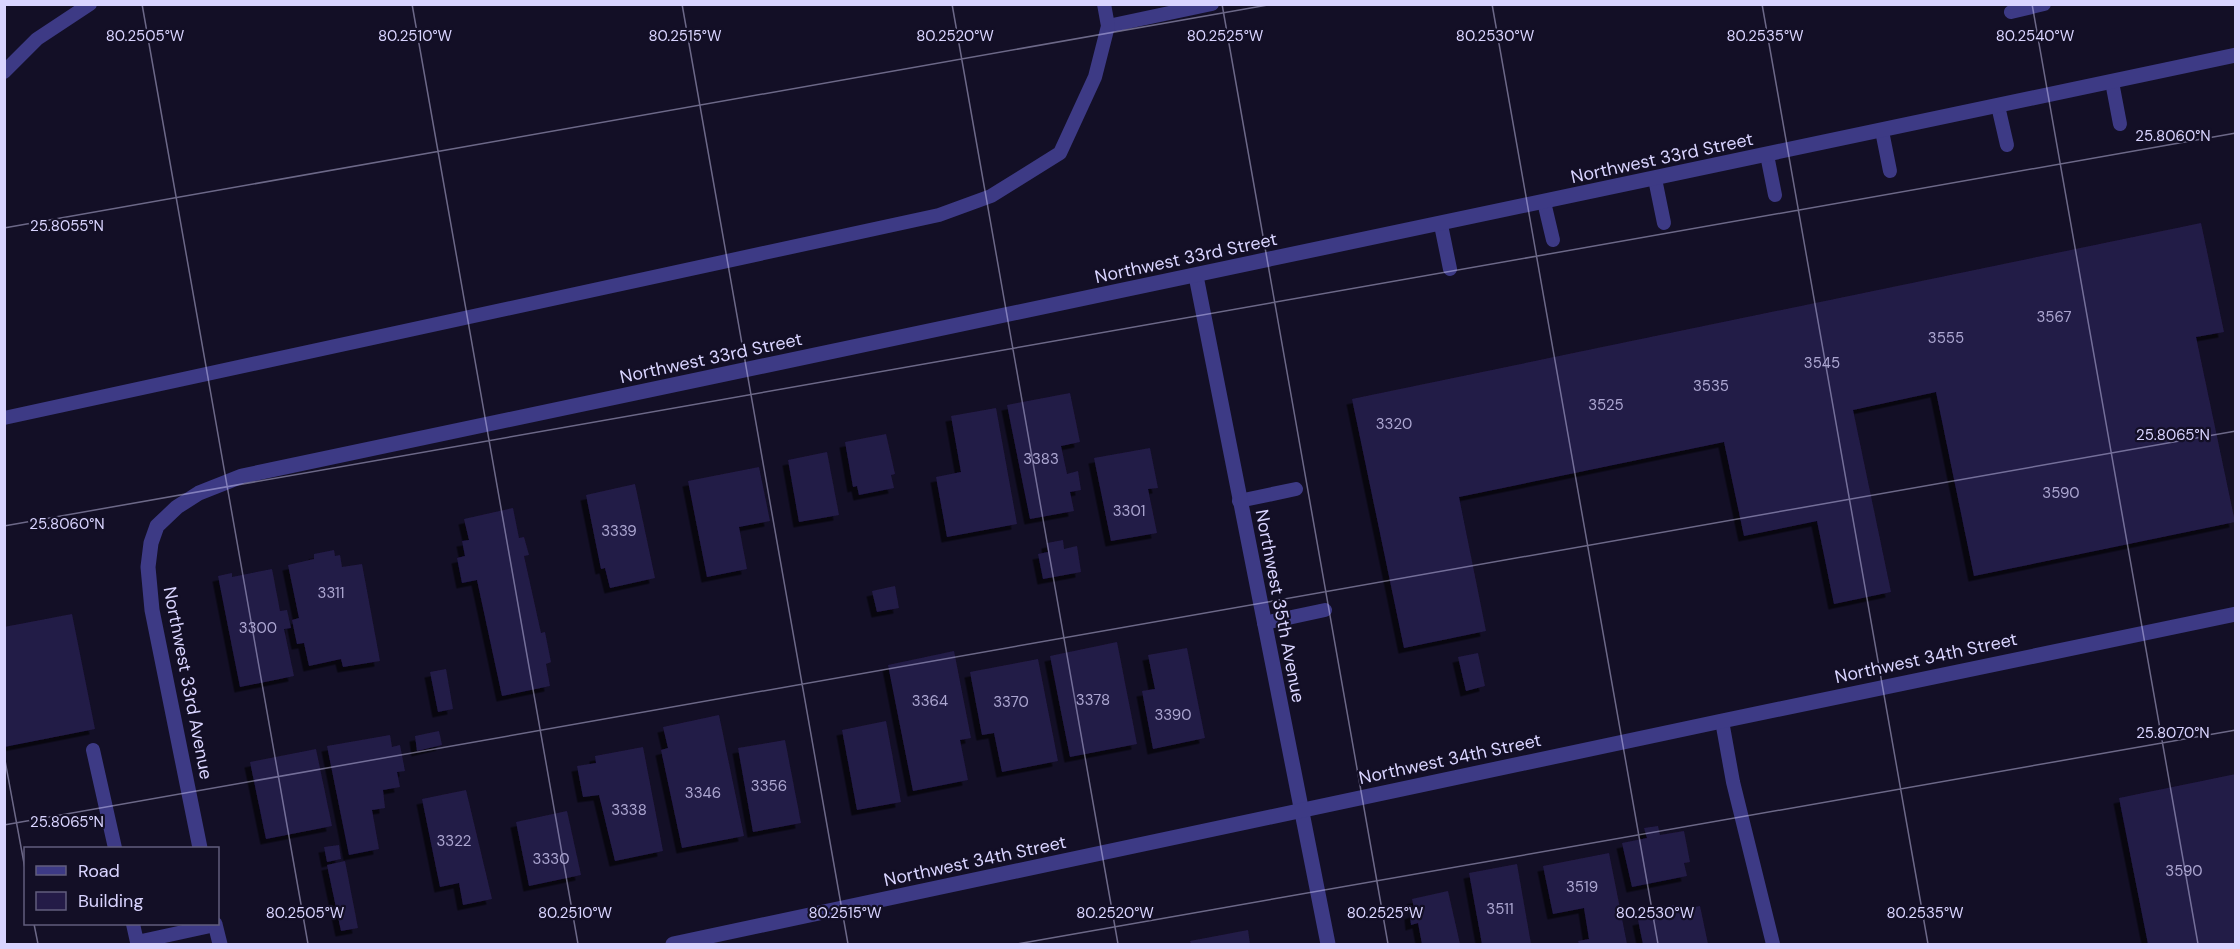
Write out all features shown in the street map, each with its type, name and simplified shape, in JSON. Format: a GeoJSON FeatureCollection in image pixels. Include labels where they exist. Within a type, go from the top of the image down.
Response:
{"type":"FeatureCollection","features":[{"type":"Feature","properties":{"kind":"street","name":"Northwest 33rd Street"},"geometry":{"type":"LineString","coordinates":[[157,526],[177,507],[199,494],[242,476],[1441,225],[2235,55]]}},
{"type":"Feature","properties":{"kind":"street","name":"Northwest 35th Avenue"},"geometry":{"type":"LineString","coordinates":[[1196,276],[1328,945]]}},
{"type":"Feature","properties":{"kind":"street","name":"Northwest 33rd Avenue"},"geometry":{"type":"LineString","coordinates":[[157,526],[151,543],[148,567],[152,610],[200,847]]}},
{"type":"Feature","properties":{"kind":"street","name":"Northwest 34th Street"},"geometry":{"type":"LineString","coordinates":[[673,945],[2235,614]]}},
{"type":"Feature","properties":{"kind":"street"},"geometry":{"type":"LineString","coordinates":[[215,925],[220,945]]}},
{"type":"Feature","properties":{"kind":"lane"},"geometry":{"type":"LineString","coordinates":[[4,72],[38,39],[90,4]]}},
{"type":"Feature","properties":{"kind":"lane"},"geometry":{"type":"LineString","coordinates":[[4,418],[939,215],[991,196],[1060,153],[1095,77],[1108,26],[1104,4]]}},
{"type":"Feature","properties":{"kind":"lane"},"geometry":{"type":"LineString","coordinates":[[1108,26],[1212,4]]}},
{"type":"Feature","properties":{"kind":"lane"},"geometry":{"type":"LineString","coordinates":[[2011,12],[2044,4]]}},
{"type":"Feature","properties":{"kind":"lane"},"geometry":{"type":"LineString","coordinates":[[2112,82],[2120,124]]}},
{"type":"Feature","properties":{"kind":"lane"},"geometry":{"type":"LineString","coordinates":[[1998,106],[2007,145]]}},
{"type":"Feature","properties":{"kind":"lane"},"geometry":{"type":"LineString","coordinates":[[1882,131],[1890,171]]}},
{"type":"Feature","properties":{"kind":"lane"},"geometry":{"type":"LineString","coordinates":[[1767,155],[1775,195]]}},
{"type":"Feature","properties":{"kind":"lane"},"geometry":{"type":"LineString","coordinates":[[1655,179],[1664,223]]}},
{"type":"Feature","properties":{"kind":"lane"},"geometry":{"type":"LineString","coordinates":[[1544,202],[1553,240]]}},
{"type":"Feature","properties":{"kind":"lane"},"geometry":{"type":"LineString","coordinates":[[1441,225],[1450,269]]}},
{"type":"Feature","properties":{"kind":"lane"},"geometry":{"type":"LineString","coordinates":[[1239,501],[1296,489]]}},
{"type":"Feature","properties":{"kind":"lane"},"geometry":{"type":"LineString","coordinates":[[1264,623],[1325,610]]}},
{"type":"Feature","properties":{"kind":"lane"},"geometry":{"type":"LineString","coordinates":[[1722,721],[1733,783],[1773,945]]}},
{"type":"Feature","properties":{"kind":"lane"},"geometry":{"type":"LineString","coordinates":[[93,750],[115,847]]}},
{"type":"Feature","properties":{"kind":"lane"},"geometry":{"type":"LineString","coordinates":[[133,925],[137,942],[211,925]]}},
{"type":"Feature","properties":{"kind":"building"},"geometry":{"type":"Polygon","coordinates":[[[2201,223],[2224,332],[2196,337],[2235,522],[1974,576],[1936,392],[1853,410],[1891,592],[1834,604],[1817,521],[1744,536],[1724,442],[1459,497],[1486,631],[1404,648],[1352,399],[2201,223]]]}},
{"type":"Feature","properties":{"kind":"building"},"geometry":{"type":"Polygon","coordinates":[[[1070,393],[1080,442],[1061,446],[1067,474],[1078,471],[1081,490],[1070,492],[1074,511],[1030,519],[1007,405],[1070,393]]]}},
{"type":"Feature","properties":{"kind":"building"},"geometry":{"type":"Polygon","coordinates":[[[996,408],[1017,524],[947,537],[936,477],[961,472],[951,416],[996,408]]]}},
{"type":"Feature","properties":{"kind":"building"},"geometry":{"type":"Polygon","coordinates":[[[886,434],[895,474],[891,475],[894,488],[859,495],[857,486],[853,487],[845,442],[886,434]]]}},
{"type":"Feature","properties":{"kind":"building"},"geometry":{"type":"Polygon","coordinates":[[[1150,448],[1158,488],[1148,489],[1157,533],[1111,541],[1094,458],[1150,448]]]}},
{"type":"Feature","properties":{"kind":"building"},"geometry":{"type":"Polygon","coordinates":[[[827,452],[839,515],[799,522],[788,460],[827,452]]]}},
{"type":"Feature","properties":{"kind":"building"},"geometry":{"type":"Polygon","coordinates":[[[759,467],[770,521],[739,527],[747,569],[707,577],[688,481],[759,467]]]}},
{"type":"Feature","properties":{"kind":"building"},"geometry":{"type":"Polygon","coordinates":[[[635,484],[655,578],[610,588],[605,568],[601,569],[586,495],[635,484]]]}},
{"type":"Feature","properties":{"kind":"building"},"geometry":{"type":"Polygon","coordinates":[[[513,508],[519,538],[524,537],[529,555],[524,556],[541,633],[545,632],[551,662],[546,664],[550,686],[502,696],[477,580],[462,583],[457,558],[465,556],[462,541],[469,540],[464,519],[513,508]]]}},
{"type":"Feature","properties":{"kind":"building"},"geometry":{"type":"Polygon","coordinates":[[[1063,540],[1064,549],[1077,546],[1081,572],[1043,579],[1038,554],[1048,552],[1047,543],[1063,540]]]}},
{"type":"Feature","properties":{"kind":"building"},"geometry":{"type":"Polygon","coordinates":[[[334,550],[335,556],[340,555],[342,567],[362,564],[380,661],[343,667],[341,659],[309,666],[304,643],[297,644],[292,620],[299,618],[288,565],[314,559],[314,554],[334,550]]]}},
{"type":"Feature","properties":{"kind":"building"},"geometry":{"type":"Polygon","coordinates":[[[272,569],[280,611],[287,610],[291,628],[284,629],[294,676],[240,687],[218,576],[232,573],[232,577],[272,569]]]}},
{"type":"Feature","properties":{"kind":"building"},"geometry":{"type":"Polygon","coordinates":[[[895,586],[899,608],[877,612],[872,591],[895,586]]]}},
{"type":"Feature","properties":{"kind":"building"},"geometry":{"type":"Polygon","coordinates":[[[72,614],[95,729],[4,747],[4,627],[72,614]]]}},
{"type":"Feature","properties":{"kind":"building"},"geometry":{"type":"Polygon","coordinates":[[[1117,642],[1137,744],[1070,757],[1050,656],[1117,642]]]}},
{"type":"Feature","properties":{"kind":"building"},"geometry":{"type":"Polygon","coordinates":[[[1187,648],[1205,738],[1153,749],[1142,691],[1155,689],[1148,655],[1187,648]]]}},
{"type":"Feature","properties":{"kind":"building"},"geometry":{"type":"Polygon","coordinates":[[[954,651],[971,738],[960,740],[968,780],[913,791],[888,665],[954,651]]]}},
{"type":"Feature","properties":{"kind":"building"},"geometry":{"type":"Polygon","coordinates":[[[1478,653],[1485,686],[1466,691],[1458,657],[1478,653]]]}},
{"type":"Feature","properties":{"kind":"building"},"geometry":{"type":"Polygon","coordinates":[[[1038,659],[1058,761],[1002,772],[994,733],[982,735],[970,672],[1038,659]]]}},
{"type":"Feature","properties":{"kind":"building"},"geometry":{"type":"Polygon","coordinates":[[[446,669],[453,709],[438,712],[430,672],[446,669]]]}},
{"type":"Feature","properties":{"kind":"building"},"geometry":{"type":"Polygon","coordinates":[[[719,715],[744,836],[682,848],[661,750],[668,748],[663,727],[719,715]]]}},
{"type":"Feature","properties":{"kind":"building"},"geometry":{"type":"Polygon","coordinates":[[[886,721],[901,802],[857,810],[842,730],[886,721]]]}},
{"type":"Feature","properties":{"kind":"building"},"geometry":{"type":"Polygon","coordinates":[[[439,731],[442,745],[417,751],[415,736],[439,731]]]}},
{"type":"Feature","properties":{"kind":"building"},"geometry":{"type":"Polygon","coordinates":[[[390,735],[392,747],[400,745],[405,771],[397,772],[400,787],[383,790],[385,808],[372,810],[379,849],[349,855],[327,746],[390,735]]]}},
{"type":"Feature","properties":{"kind":"building"},"geometry":{"type":"Polygon","coordinates":[[[785,740],[801,823],[753,832],[738,748],[785,740]]]}},
{"type":"Feature","properties":{"kind":"building"},"geometry":{"type":"Polygon","coordinates":[[[643,747],[663,851],[615,861],[599,795],[583,797],[577,766],[596,763],[595,756],[643,747]]]}},
{"type":"Feature","properties":{"kind":"building"},"geometry":{"type":"Polygon","coordinates":[[[316,749],[332,826],[266,839],[250,762],[316,749]]]}},
{"type":"Feature","properties":{"kind":"building"},"geometry":{"type":"Polygon","coordinates":[[[2236,774],[2236,944],[2148,944],[2119,798],[2236,774]]]}},
{"type":"Feature","properties":{"kind":"building"},"geometry":{"type":"Polygon","coordinates":[[[466,790],[492,899],[463,905],[459,883],[440,887],[422,799],[466,790]]]}},
{"type":"Feature","properties":{"kind":"building"},"geometry":{"type":"Polygon","coordinates":[[[567,811],[581,875],[529,886],[516,822],[567,811]]]}},
{"type":"Feature","properties":{"kind":"building"},"geometry":{"type":"Polygon","coordinates":[[[1658,826],[1660,835],[1684,831],[1690,862],[1684,863],[1687,876],[1632,887],[1622,843],[1647,838],[1644,828],[1658,826]]]}},
{"type":"Feature","properties":{"kind":"building"},"geometry":{"type":"Polygon","coordinates":[[[339,845],[341,859],[327,862],[324,847],[339,845]]]}},
{"type":"Feature","properties":{"kind":"building"},"geometry":{"type":"Polygon","coordinates":[[[1609,853],[1627,944],[1579,944],[1578,941],[1589,939],[1584,908],[1553,914],[1543,866],[1609,853]]]}},
{"type":"Feature","properties":{"kind":"building"},"geometry":{"type":"Polygon","coordinates":[[[345,861],[358,928],[341,931],[327,865],[345,861]]]}},
{"type":"Feature","properties":{"kind":"building"},"geometry":{"type":"Polygon","coordinates":[[[1517,864],[1531,944],[1482,944],[1469,873],[1517,864]]]}},
{"type":"Feature","properties":{"kind":"building"},"geometry":{"type":"Polygon","coordinates":[[[1448,891],[1460,944],[1422,944],[1418,923],[1411,925],[1410,914],[1415,912],[1412,899],[1448,891]]]}},
{"type":"Feature","properties":{"kind":"building"},"geometry":{"type":"Polygon","coordinates":[[[1674,905],[1675,911],[1700,906],[1708,944],[1643,944],[1638,920],[1662,915],[1661,907],[1674,905]]]}},
{"type":"Feature","properties":{"kind":"building"},"geometry":{"type":"Polygon","coordinates":[[[1248,930],[1250,944],[1191,944],[1190,941],[1248,930]]]}}]}
